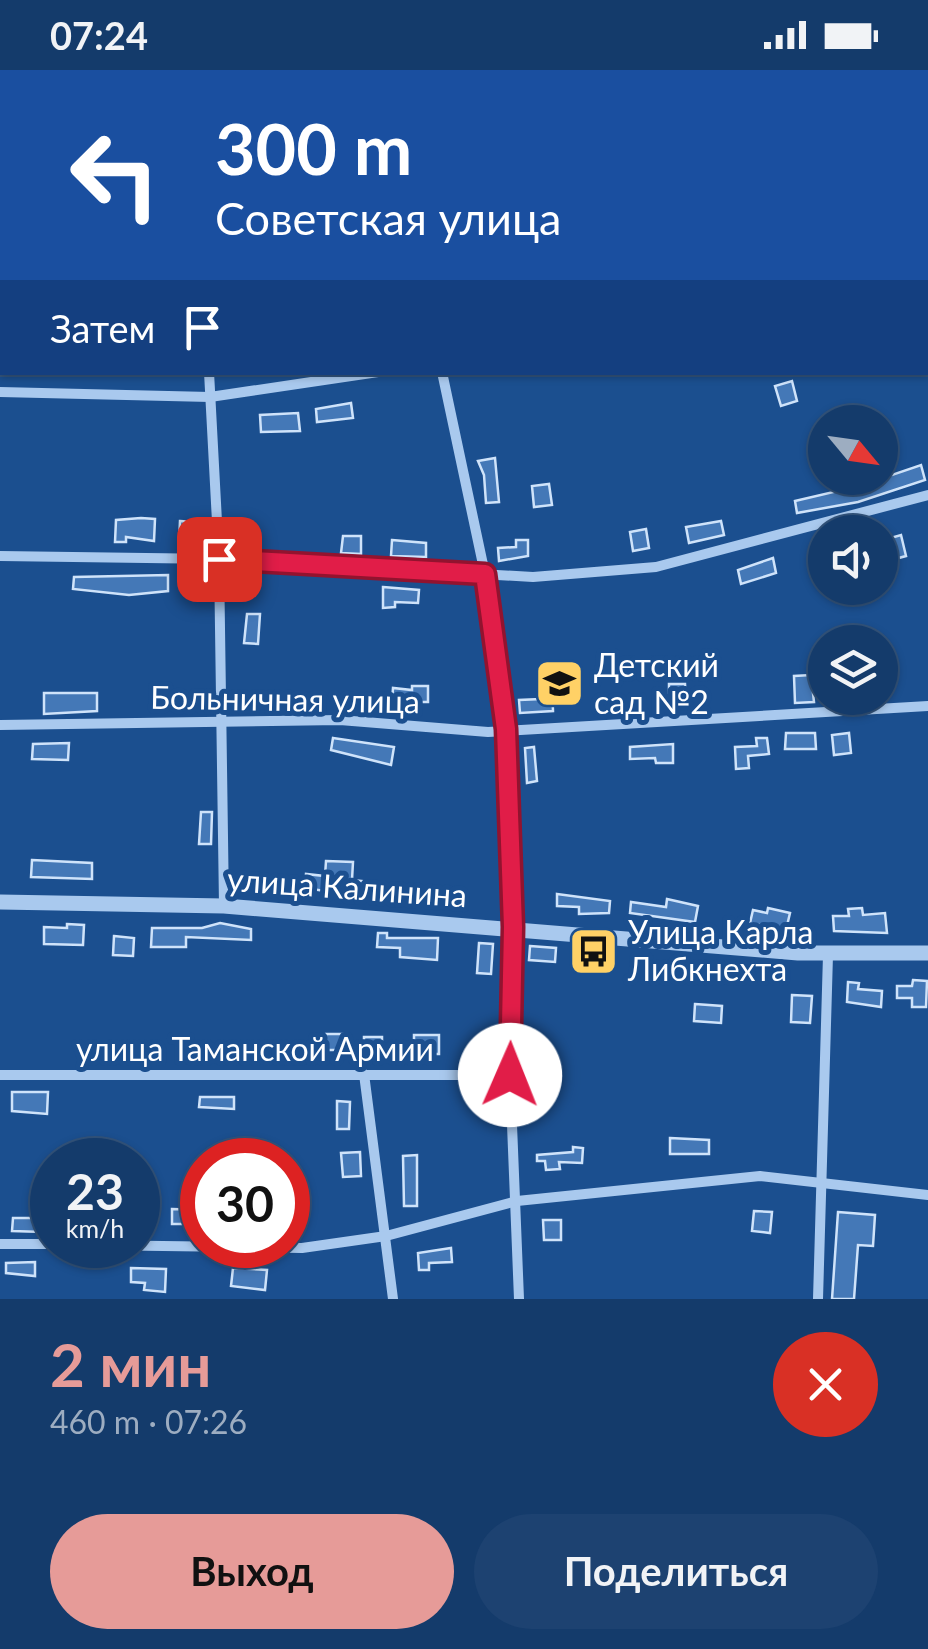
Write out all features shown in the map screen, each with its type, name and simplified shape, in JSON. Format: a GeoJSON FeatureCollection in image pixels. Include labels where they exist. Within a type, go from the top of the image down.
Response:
{"type":"FeatureCollection","features":[{"type":"Feature","properties":{"kind":"street"},"geometry":{"type":"LineString","coordinates":[[210,375],[219,559],[224,906]]}},
{"type":"Feature","properties":{"kind":"street"},"geometry":{"type":"LineString","coordinates":[[0,392],[210,397],[358,375]]}},
{"type":"Feature","properties":{"kind":"street"},"geometry":{"type":"LineString","coordinates":[[443,375],[485,574],[506,729],[513,927],[510,1075],[519,1299]]}},
{"type":"Feature","properties":{"kind":"street"},"geometry":{"type":"LineString","coordinates":[[0,556],[219,559],[534,577],[656,567],[928,495]]}},
{"type":"Feature","properties":{"kind":"street","name":"Больничная улица"},"geometry":{"type":"LineString","coordinates":[[0,725],[340,720],[488,732],[928,706]]}},
{"type":"Feature","properties":{"kind":"street","name":"улица Калинина"},"geometry":{"type":"LineString","coordinates":[[0,902],[224,906],[828,955],[928,953]]}},
{"type":"Feature","properties":{"kind":"street"},"geometry":{"type":"LineString","coordinates":[[818,1299],[828,955]]}},
{"type":"Feature","properties":{"kind":"street"},"geometry":{"type":"LineString","coordinates":[[364,1074],[392,1299]]}},
{"type":"Feature","properties":{"kind":"street","name":"улица Таманской Армии"},"geometry":{"type":"LineString","coordinates":[[0,1075],[510,1075]]}},
{"type":"Feature","properties":{"kind":"street"},"geometry":{"type":"LineString","coordinates":[[160,1246],[302,1248],[386,1236],[518,1201],[760,1176],[928,1195]]}},
{"type":"Feature","properties":{"kind":"street"},"geometry":{"type":"LineString","coordinates":[[0,1244],[30,1244]]}},
{"type":"Feature","properties":{"kind":"building"},"geometry":{"type":"Polygon","coordinates":[[[792,381],[797,401],[781,406],[775,386],[792,381]]]}},
{"type":"Feature","properties":{"kind":"building"},"geometry":{"type":"Polygon","coordinates":[[[351,403],[353,418],[317,422],[316,409],[351,403]]]}},
{"type":"Feature","properties":{"kind":"building"},"geometry":{"type":"Polygon","coordinates":[[[298,413],[300,431],[261,432],[260,415],[298,413]]]}},
{"type":"Feature","properties":{"kind":"building"},"geometry":{"type":"Polygon","coordinates":[[[495,458],[499,502],[486,503],[484,475],[478,461],[495,458]]]}},
{"type":"Feature","properties":{"kind":"building"},"geometry":{"type":"Polygon","coordinates":[[[921,465],[925,480],[898,489],[898,473],[921,465]]]}},
{"type":"Feature","properties":{"kind":"building"},"geometry":{"type":"Polygon","coordinates":[[[549,484],[552,505],[534,507],[532,486],[549,484]]]}},
{"type":"Feature","properties":{"kind":"building"},"geometry":{"type":"Polygon","coordinates":[[[821,495],[879,495],[797,513],[795,501],[821,495]]]}},
{"type":"Feature","properties":{"kind":"building"},"geometry":{"type":"Polygon","coordinates":[[[155,519],[154,541],[126,537],[126,542],[115,542],[116,520],[155,519]]]}},
{"type":"Feature","properties":{"kind":"building"},"geometry":{"type":"Polygon","coordinates":[[[180,521],[206,523],[205,543],[179,541],[180,521]]]}},
{"type":"Feature","properties":{"kind":"building"},"geometry":{"type":"Polygon","coordinates":[[[721,521],[724,535],[689,543],[686,527],[721,521]]]}},
{"type":"Feature","properties":{"kind":"building"},"geometry":{"type":"Polygon","coordinates":[[[646,529],[649,548],[633,551],[630,532],[646,529]]]}},
{"type":"Feature","properties":{"kind":"building"},"geometry":{"type":"Polygon","coordinates":[[[901,535],[906,556],[898,558],[901,535]]]}},
{"type":"Feature","properties":{"kind":"building"},"geometry":{"type":"Polygon","coordinates":[[[343,536],[361,536],[361,554],[341,553],[343,536]]]}},
{"type":"Feature","properties":{"kind":"building"},"geometry":{"type":"Polygon","coordinates":[[[392,540],[426,543],[426,557],[391,556],[392,540]]]}},
{"type":"Feature","properties":{"kind":"building"},"geometry":{"type":"Polygon","coordinates":[[[516,540],[528,540],[528,556],[499,561],[498,548],[516,547],[516,540]]]}},
{"type":"Feature","properties":{"kind":"building"},"geometry":{"type":"Polygon","coordinates":[[[773,558],[776,573],[741,584],[738,570],[773,558]]]}},
{"type":"Feature","properties":{"kind":"building"},"geometry":{"type":"Polygon","coordinates":[[[168,575],[168,591],[129,595],[73,589],[74,577],[168,575]]]}},
{"type":"Feature","properties":{"kind":"building"},"geometry":{"type":"Polygon","coordinates":[[[383,587],[419,590],[418,603],[395,602],[395,607],[383,608],[383,587]]]}},
{"type":"Feature","properties":{"kind":"building"},"geometry":{"type":"Polygon","coordinates":[[[247,614],[260,614],[258,644],[244,643],[247,614]]]}},
{"type":"Feature","properties":{"kind":"building"},"geometry":{"type":"Polygon","coordinates":[[[808,675],[808,702],[795,703],[794,676],[808,675]]]}},
{"type":"Feature","properties":{"kind":"building"},"geometry":{"type":"Polygon","coordinates":[[[669,684],[685,684],[686,704],[669,705],[669,684]]]}},
{"type":"Feature","properties":{"kind":"building"},"geometry":{"type":"Polygon","coordinates":[[[552,685],[553,711],[520,713],[519,700],[541,699],[540,686],[552,685]]]}},
{"type":"Feature","properties":{"kind":"building"},"geometry":{"type":"Polygon","coordinates":[[[412,686],[428,686],[428,702],[392,702],[393,688],[412,690],[412,686]]]}},
{"type":"Feature","properties":{"kind":"building"},"geometry":{"type":"Polygon","coordinates":[[[44,693],[97,693],[97,711],[44,714],[44,693]]]}},
{"type":"Feature","properties":{"kind":"building"},"geometry":{"type":"Polygon","coordinates":[[[786,733],[815,733],[816,749],[785,749],[786,733]]]}},
{"type":"Feature","properties":{"kind":"building"},"geometry":{"type":"Polygon","coordinates":[[[849,733],[851,753],[834,755],[832,735],[849,733]]]}},
{"type":"Feature","properties":{"kind":"building"},"geometry":{"type":"Polygon","coordinates":[[[333,738],[394,747],[391,765],[331,750],[333,738]]]}},
{"type":"Feature","properties":{"kind":"building"},"geometry":{"type":"Polygon","coordinates":[[[756,738],[767,738],[769,754],[748,756],[749,768],[736,769],[735,747],[757,746],[756,738]]]}},
{"type":"Feature","properties":{"kind":"building"},"geometry":{"type":"Polygon","coordinates":[[[69,743],[68,760],[32,759],[33,744],[69,743]]]}},
{"type":"Feature","properties":{"kind":"building"},"geometry":{"type":"Polygon","coordinates":[[[673,744],[673,763],[656,763],[655,758],[630,759],[630,747],[673,744]]]}},
{"type":"Feature","properties":{"kind":"building"},"geometry":{"type":"Polygon","coordinates":[[[534,747],[537,781],[527,783],[525,748],[534,747]]]}},
{"type":"Feature","properties":{"kind":"building"},"geometry":{"type":"Polygon","coordinates":[[[201,812],[212,812],[211,844],[199,844],[201,812]]]}},
{"type":"Feature","properties":{"kind":"building"},"geometry":{"type":"Polygon","coordinates":[[[32,860],[92,863],[92,879],[31,877],[32,860]]]}},
{"type":"Feature","properties":{"kind":"building"},"geometry":{"type":"Polygon","coordinates":[[[326,861],[353,862],[352,880],[372,882],[371,898],[305,888],[306,874],[325,876],[326,861]]]}},
{"type":"Feature","properties":{"kind":"building"},"geometry":{"type":"Polygon","coordinates":[[[557,894],[610,901],[609,913],[579,914],[579,907],[557,906],[557,894]]]}},
{"type":"Feature","properties":{"kind":"building"},"geometry":{"type":"Polygon","coordinates":[[[667,899],[698,906],[695,922],[630,913],[631,902],[666,907],[667,899]]]}},
{"type":"Feature","properties":{"kind":"building"},"geometry":{"type":"Polygon","coordinates":[[[768,908],[790,913],[786,930],[750,923],[753,910],[767,913],[768,908]]]}},
{"type":"Feature","properties":{"kind":"building"},"geometry":{"type":"Polygon","coordinates":[[[862,908],[863,915],[885,913],[887,933],[834,931],[833,916],[849,916],[848,909],[862,908]]]}},
{"type":"Feature","properties":{"kind":"building"},"geometry":{"type":"Polygon","coordinates":[[[220,923],[251,929],[251,940],[186,937],[186,947],[151,947],[152,928],[202,928],[220,923]]]}},
{"type":"Feature","properties":{"kind":"building"},"geometry":{"type":"Polygon","coordinates":[[[67,924],[84,925],[83,945],[44,944],[44,927],[67,928],[67,924]]]}},
{"type":"Feature","properties":{"kind":"building"},"geometry":{"type":"Polygon","coordinates":[[[378,933],[387,933],[387,938],[438,938],[437,960],[400,957],[400,948],[377,947],[378,933]]]}},
{"type":"Feature","properties":{"kind":"building"},"geometry":{"type":"Polygon","coordinates":[[[114,936],[134,938],[133,956],[113,955],[114,936]]]}},
{"type":"Feature","properties":{"kind":"building"},"geometry":{"type":"Polygon","coordinates":[[[479,943],[493,944],[491,974],[477,973],[479,943]]]}},
{"type":"Feature","properties":{"kind":"building"},"geometry":{"type":"Polygon","coordinates":[[[530,946],[556,948],[555,962],[529,960],[530,946]]]}},
{"type":"Feature","properties":{"kind":"building"},"geometry":{"type":"Polygon","coordinates":[[[913,980],[927,981],[926,1007],[912,1007],[912,998],[897,998],[897,986],[912,986],[913,980]]]}},
{"type":"Feature","properties":{"kind":"building"},"geometry":{"type":"Polygon","coordinates":[[[848,982],[859,983],[858,989],[882,991],[881,1007],[847,1002],[848,982]]]}},
{"type":"Feature","properties":{"kind":"building"},"geometry":{"type":"Polygon","coordinates":[[[792,995],[812,996],[810,1023],[791,1022],[792,995]]]}},
{"type":"Feature","properties":{"kind":"building"},"geometry":{"type":"Polygon","coordinates":[[[695,1004],[722,1006],[721,1023],[694,1021],[695,1004]]]}},
{"type":"Feature","properties":{"kind":"building"},"geometry":{"type":"Polygon","coordinates":[[[326,1034],[345,1034],[345,1050],[325,1050],[326,1034]]]}},
{"type":"Feature","properties":{"kind":"building"},"geometry":{"type":"Polygon","coordinates":[[[414,1035],[439,1035],[439,1054],[414,1054],[414,1035]]]}},
{"type":"Feature","properties":{"kind":"building"},"geometry":{"type":"Polygon","coordinates":[[[364,1037],[382,1037],[382,1055],[364,1055],[364,1037]]]}},
{"type":"Feature","properties":{"kind":"building"},"geometry":{"type":"Polygon","coordinates":[[[95,1042],[132,1044],[132,1060],[95,1059],[95,1042]]]}},
{"type":"Feature","properties":{"kind":"building"},"geometry":{"type":"Polygon","coordinates":[[[12,1092],[48,1092],[47,1114],[12,1111],[12,1092]]]}},
{"type":"Feature","properties":{"kind":"building"},"geometry":{"type":"Polygon","coordinates":[[[200,1097],[234,1097],[234,1109],[199,1107],[200,1097]]]}},
{"type":"Feature","properties":{"kind":"building"},"geometry":{"type":"Polygon","coordinates":[[[337,1101],[350,1102],[349,1129],[337,1129],[337,1101]]]}},
{"type":"Feature","properties":{"kind":"building"},"geometry":{"type":"Polygon","coordinates":[[[670,1138],[709,1140],[709,1154],[670,1154],[670,1138]]]}},
{"type":"Feature","properties":{"kind":"building"},"geometry":{"type":"Polygon","coordinates":[[[573,1147],[583,1148],[582,1163],[559,1162],[560,1169],[546,1170],[545,1161],[537,1161],[537,1155],[573,1152],[573,1147]]]}},
{"type":"Feature","properties":{"kind":"building"},"geometry":{"type":"Polygon","coordinates":[[[360,1152],[361,1176],[343,1177],[341,1153],[360,1152]]]}},
{"type":"Feature","properties":{"kind":"building"},"geometry":{"type":"Polygon","coordinates":[[[417,1155],[417,1206],[404,1206],[403,1156],[417,1155]]]}},
{"type":"Feature","properties":{"kind":"building"},"geometry":{"type":"Polygon","coordinates":[[[172,1209],[180,1209],[180,1224],[172,1224],[172,1209]]]}},
{"type":"Feature","properties":{"kind":"building"},"geometry":{"type":"Polygon","coordinates":[[[754,1211],[772,1212],[770,1233],[752,1231],[754,1211]]]}},
{"type":"Feature","properties":{"kind":"building"},"geometry":{"type":"Polygon","coordinates":[[[838,1212],[875,1215],[873,1246],[858,1245],[854,1299],[832,1299],[838,1212]]]}},
{"type":"Feature","properties":{"kind":"building"},"geometry":{"type":"Polygon","coordinates":[[[13,1218],[30,1218],[30,1232],[12,1231],[13,1218]]]}},
{"type":"Feature","properties":{"kind":"building"},"geometry":{"type":"Polygon","coordinates":[[[543,1220],[561,1220],[561,1240],[544,1240],[543,1220]]]}},
{"type":"Feature","properties":{"kind":"building"},"geometry":{"type":"Polygon","coordinates":[[[451,1248],[452,1262],[429,1263],[429,1270],[419,1270],[418,1253],[451,1248]]]}},
{"type":"Feature","properties":{"kind":"building"},"geometry":{"type":"Polygon","coordinates":[[[30,1262],[35,1276],[6,1273],[6,1263],[30,1262]]]}},
{"type":"Feature","properties":{"kind":"building"},"geometry":{"type":"Polygon","coordinates":[[[131,1268],[166,1269],[165,1292],[144,1290],[145,1283],[131,1282],[131,1268]]]}},
{"type":"Feature","properties":{"kind":"building"},"geometry":{"type":"Polygon","coordinates":[[[233,1268],[267,1270],[265,1290],[231,1286],[233,1268]]]}},
{"type":"Feature","properties":{"kind":"place","name":"Детский сад №2"},"geometry":{"type":"Point","coordinates":[559,684]}},
{"type":"Feature","properties":{"kind":"place","name":"Улица Карла Либкнехта"},"geometry":{"type":"Point","coordinates":[593,951]}},
{"type":"Feature","properties":{"kind":"route"},"geometry":{"type":"LineString","coordinates":[[219,559],[485,574],[506,729],[513,927],[510,1075]]}}]}
